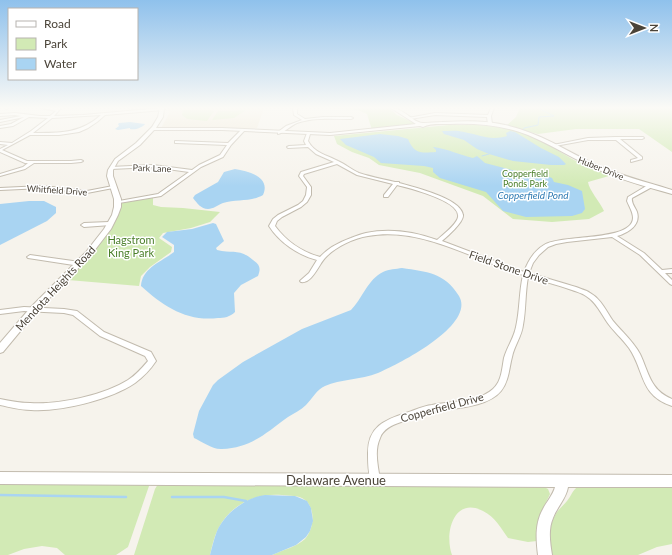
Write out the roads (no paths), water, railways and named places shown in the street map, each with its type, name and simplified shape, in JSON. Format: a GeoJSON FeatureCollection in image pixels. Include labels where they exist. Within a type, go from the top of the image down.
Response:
{"type":"FeatureCollection","features":[{"type":"Feature","properties":{"kind":"street"},"geometry":{"type":"LineString","coordinates":[[1,151],[28,134],[69,134]]}},
{"type":"Feature","properties":{"kind":"street"},"geometry":{"type":"LineString","coordinates":[[147,134],[138,144],[118,159],[111,168],[109,177],[119,202],[159,195],[182,180],[192,171],[222,156],[229,144],[239,134]]}},
{"type":"Feature","properties":{"kind":"street"},"geometry":{"type":"LineString","coordinates":[[307,146],[306,141],[308,134]]}},
{"type":"Feature","properties":{"kind":"street","name":"Huber Drive"},"geometry":{"type":"LineString","coordinates":[[308,134],[312,134]]}},
{"type":"Feature","properties":{"kind":"street","name":"Huber Drive"},"geometry":{"type":"LineString","coordinates":[[532,134],[594,166],[650,186],[672,192]]}},
{"type":"Feature","properties":{"kind":"street"},"geometry":{"type":"LineString","coordinates":[[616,138],[642,158],[632,161]]}},
{"type":"Feature","properties":{"kind":"street"},"geometry":{"type":"LineString","coordinates":[[555,145],[588,139],[642,138]]}},
{"type":"Feature","properties":{"kind":"street"},"geometry":{"type":"LineString","coordinates":[[176,142],[229,144]]}},
{"type":"Feature","properties":{"kind":"street"},"geometry":{"type":"LineString","coordinates":[[0,143],[13,144]]}},
{"type":"Feature","properties":{"kind":"street"},"geometry":{"type":"LineString","coordinates":[[289,147],[307,146],[315,152],[338,162],[361,175],[421,190],[449,202],[458,209],[462,215],[460,221],[438,242]]}},
{"type":"Feature","properties":{"kind":"street"},"geometry":{"type":"LineString","coordinates":[[1,151],[21,160],[33,162],[81,161]]}},
{"type":"Feature","properties":{"kind":"street","name":"Whitfield Drive"},"geometry":{"type":"LineString","coordinates":[[0,175],[24,168],[33,162]]}},
{"type":"Feature","properties":{"kind":"street"},"geometry":{"type":"LineString","coordinates":[[303,281],[312,275],[320,259],[307,256],[298,251],[272,226],[276,219],[299,207],[308,197],[309,188],[301,176],[302,173],[338,162]]}},
{"type":"Feature","properties":{"kind":"street","name":"Park Lane"},"geometry":{"type":"LineString","coordinates":[[111,168],[154,166],[192,171]]}},
{"type":"Feature","properties":{"kind":"street"},"geometry":{"type":"LineString","coordinates":[[386,196],[397,183]]}},
{"type":"Feature","properties":{"kind":"street","name":"Copperfield Drive"},"geometry":{"type":"LineString","coordinates":[[375,480],[373,447],[378,431],[386,424],[424,410],[480,399],[496,390],[504,379],[508,356],[520,328],[524,274],[531,261],[551,243],[614,236],[629,230],[635,221],[636,213],[629,201],[630,196],[650,186]]}},
{"type":"Feature","properties":{"kind":"street","name":"Whitfield Drive"},"geometry":{"type":"LineString","coordinates":[[0,189],[43,187],[87,192],[113,188]]}},
{"type":"Feature","properties":{"kind":"street","name":"Mendota Heights Road"},"geometry":{"type":"LineString","coordinates":[[0,349],[34,310],[93,249],[115,214],[119,202]]}},
{"type":"Feature","properties":{"kind":"street"},"geometry":{"type":"LineString","coordinates":[[84,225],[109,224]]}},
{"type":"Feature","properties":{"kind":"street","name":"Field Stone Drive"},"geometry":{"type":"LineString","coordinates":[[320,259],[328,252],[346,241],[359,236],[373,233],[405,233],[476,255],[524,274],[577,289],[598,301],[611,322],[632,347],[645,379],[656,393],[672,403]]}},
{"type":"Feature","properties":{"kind":"street"},"geometry":{"type":"LineString","coordinates":[[614,236],[642,254],[672,283]]}},
{"type":"Feature","properties":{"kind":"street"},"geometry":{"type":"LineString","coordinates":[[30,257],[80,264]]}},
{"type":"Feature","properties":{"kind":"street"},"geometry":{"type":"LineString","coordinates":[[661,272],[672,271]]}},
{"type":"Feature","properties":{"kind":"street"},"geometry":{"type":"LineString","coordinates":[[0,312],[34,310],[75,313],[102,334],[148,354],[152,360],[148,369],[125,386],[68,404],[32,407],[0,402]]}},
{"type":"Feature","properties":{"kind":"street","name":"Delaware Avenue"},"geometry":{"type":"LineString","coordinates":[[0,478],[672,481]]}},
{"type":"Feature","properties":{"kind":"street"},"geometry":{"type":"LineString","coordinates":[[544,555],[543,533],[545,520],[560,496],[562,486],[561,480]]}},
{"type":"Feature","properties":{"kind":"water","name":"Copperfield Pond"},"geometry":{"type":"Polygon","coordinates":[[[380,134],[408,139],[413,148],[419,152],[436,152],[433,147],[439,148],[473,158],[477,156],[485,163],[528,174],[541,174],[552,178],[554,182],[568,185],[582,191],[585,209],[582,213],[572,216],[526,217],[503,211],[486,192],[440,178],[433,172],[433,168],[381,163],[374,157],[346,145],[340,139],[380,134]]]}},
{"type":"Feature","properties":{"kind":"water","name":"Copperfield Pond"},"geometry":{"type":"Polygon","coordinates":[[[444,134],[472,134],[495,138],[507,136],[506,134],[518,134],[559,157],[566,164],[551,165],[513,161],[489,154],[477,149],[464,140],[444,134]]]}},
{"type":"Feature","properties":{"kind":"water"},"geometry":{"type":"Polygon","coordinates":[[[235,169],[252,173],[261,179],[265,189],[263,195],[254,199],[223,203],[214,208],[208,209],[201,207],[193,198],[195,195],[218,182],[224,172],[235,169]]]}},
{"type":"Feature","properties":{"kind":"water"},"geometry":{"type":"Polygon","coordinates":[[[44,201],[56,207],[56,213],[47,221],[0,245],[0,204],[44,201]]]}},
{"type":"Feature","properties":{"kind":"water"},"geometry":{"type":"Polygon","coordinates":[[[213,223],[216,224],[224,241],[216,248],[217,250],[236,252],[248,256],[257,263],[259,271],[258,276],[241,285],[234,293],[235,312],[233,314],[222,318],[196,318],[176,311],[158,300],[141,286],[142,280],[148,270],[174,252],[174,245],[162,237],[167,232],[192,229],[213,223]]]}},
{"type":"Feature","properties":{"kind":"water"},"geometry":{"type":"Polygon","coordinates":[[[402,268],[434,274],[447,282],[459,296],[461,307],[456,319],[446,331],[433,342],[402,361],[378,373],[337,382],[322,387],[302,408],[250,443],[232,448],[218,449],[194,438],[193,434],[199,411],[213,385],[218,380],[243,362],[302,329],[351,310],[373,279],[388,270],[402,268]]]}},
{"type":"Feature","properties":{"kind":"water"},"geometry":{"type":"Polygon","coordinates":[[[258,496],[295,496],[307,501],[311,508],[313,521],[310,531],[306,537],[296,545],[272,555],[210,555],[217,531],[225,518],[237,507],[258,496]]]}},
{"type":"Feature","properties":{"kind":"waterway"},"geometry":{"type":"LineString","coordinates":[[482,156],[489,154]]}},
{"type":"Feature","properties":{"kind":"waterway"},"geometry":{"type":"LineString","coordinates":[[0,495],[126,497]]}},
{"type":"Feature","properties":{"kind":"waterway"},"geometry":{"type":"LineString","coordinates":[[172,497],[224,497],[246,501]]}},
{"type":"Feature","properties":{"kind":"park label","name":"Copperfield Ponds Park"},"geometry":{"type":"Point","coordinates":[525,178]}},
{"type":"Feature","properties":{"kind":"park label","name":"Hagstrom King Park"},"geometry":{"type":"Point","coordinates":[131,245]}}]}
